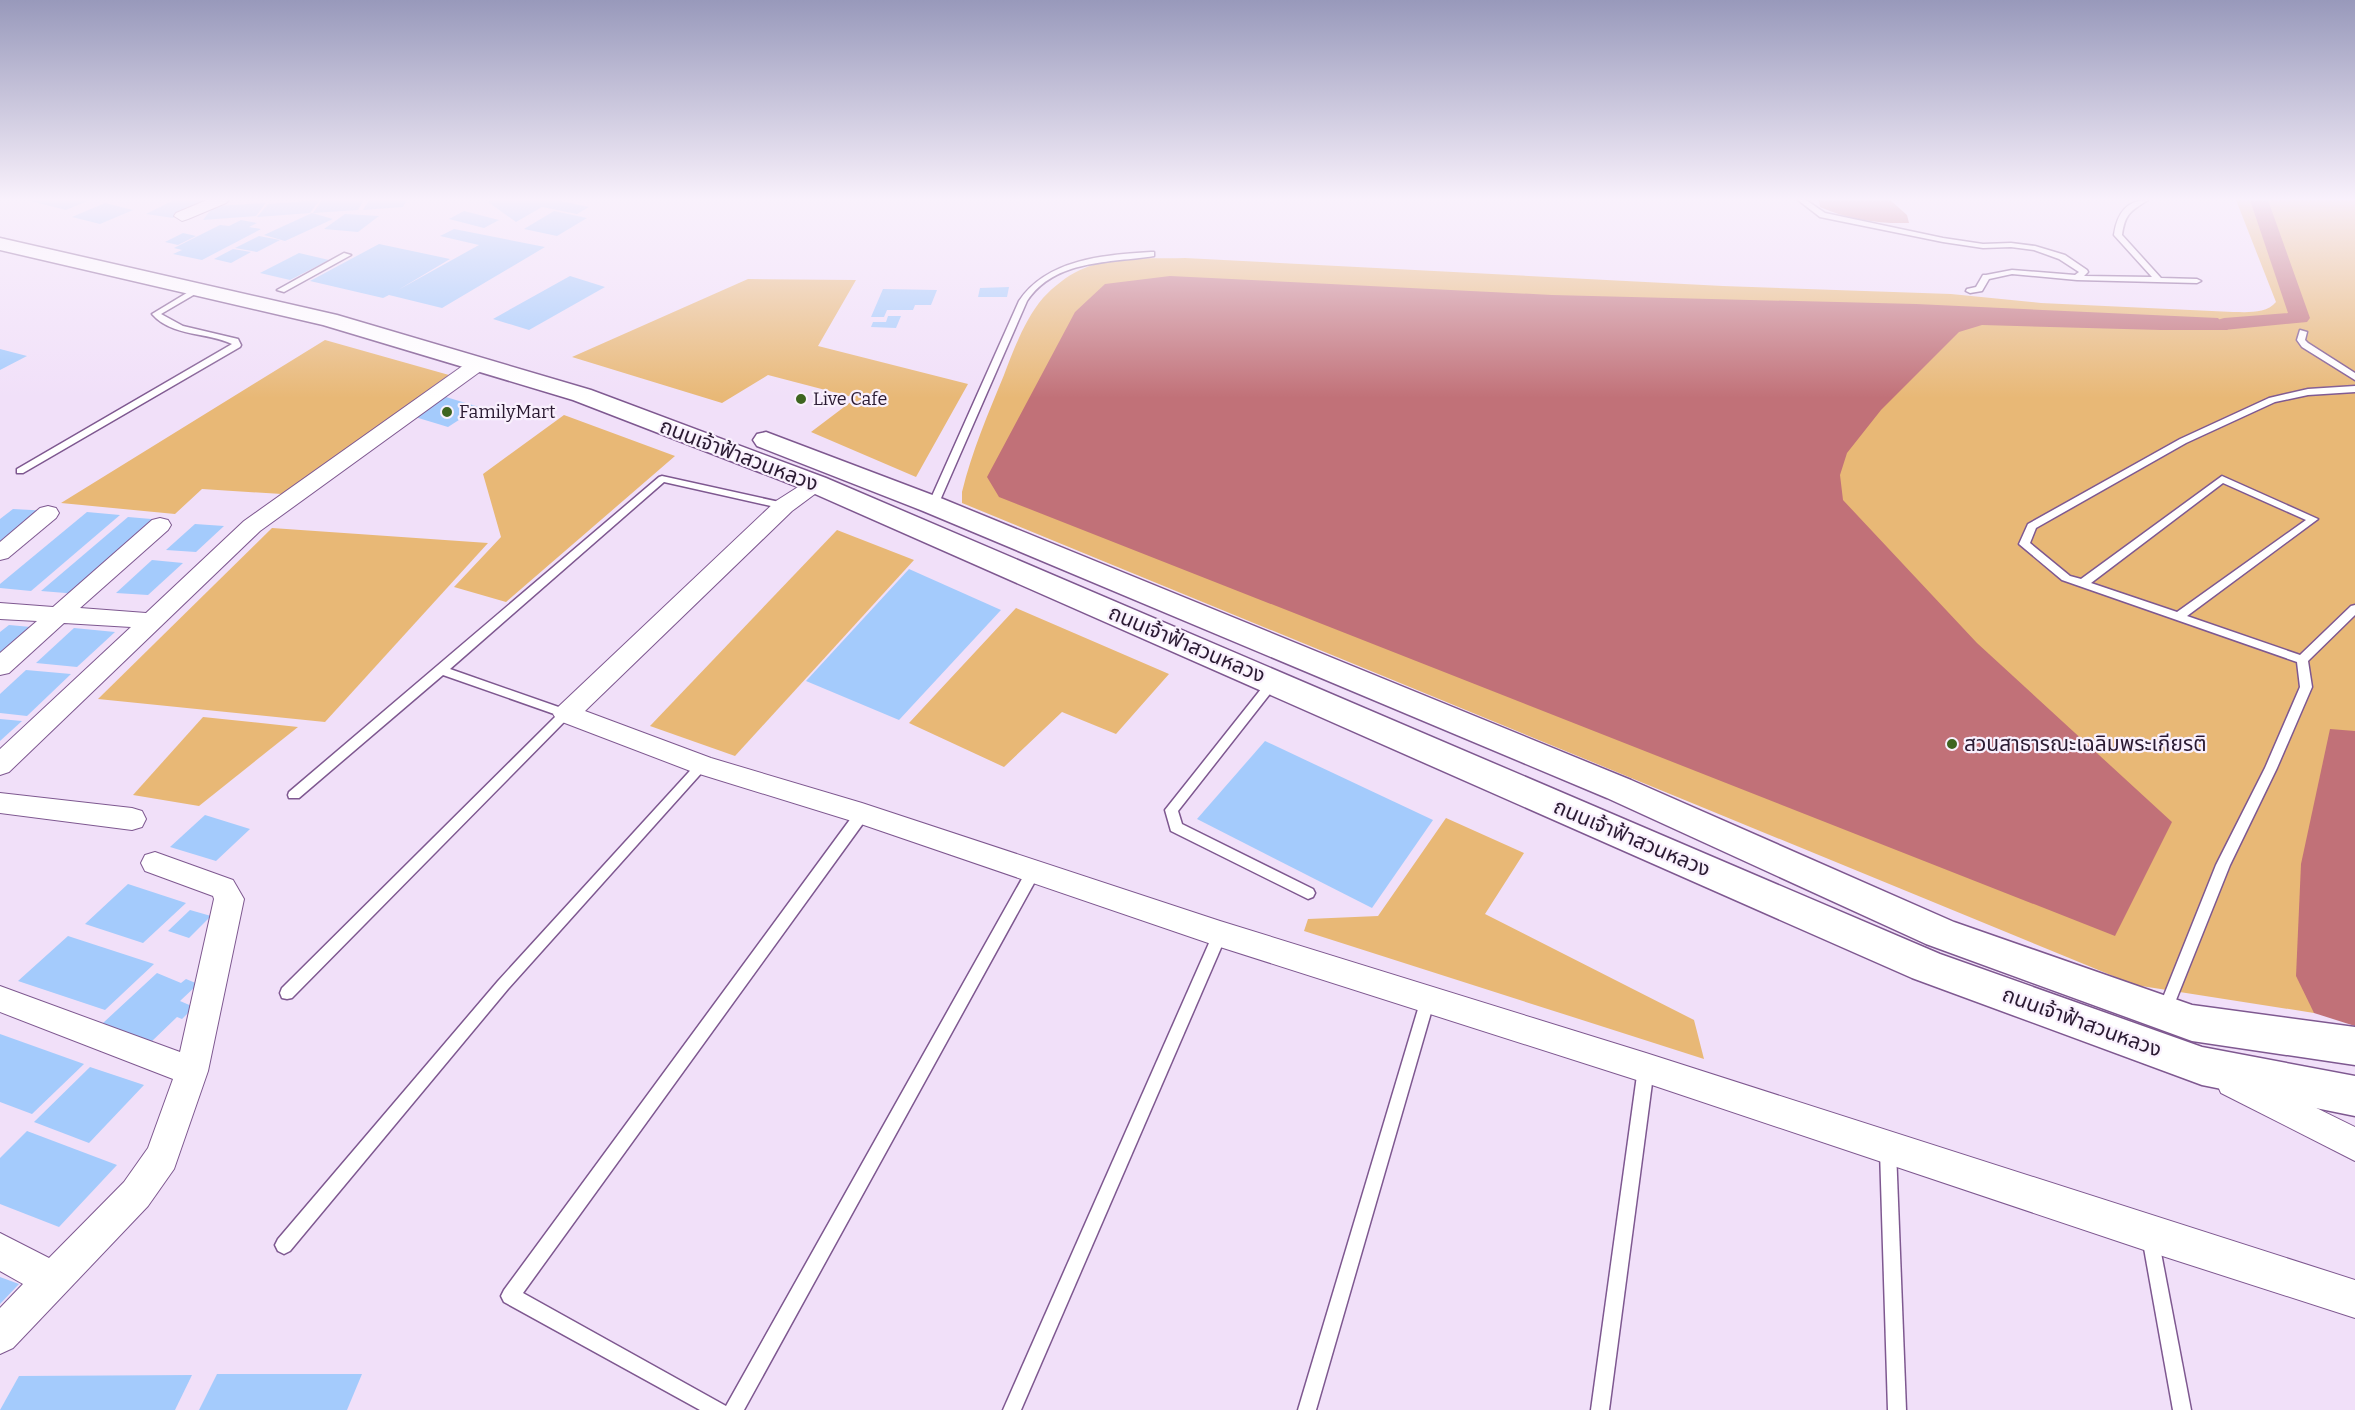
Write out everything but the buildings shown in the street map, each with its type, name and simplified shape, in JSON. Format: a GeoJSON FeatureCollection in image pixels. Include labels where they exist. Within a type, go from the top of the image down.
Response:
{"type":"FeatureCollection","features":[{"type":"Feature","properties":{"kind":"main road","name":"ถนนเจ้าฟ้าสวนหลวง"},"geometry":{"type":"LineString","coordinates":[[94,266],[329,321],[582,395],[816,484],[1926,966],[2202,1066],[2355,1096]]}},
{"type":"Feature","properties":{"kind":"main road","name":"ถนนเจ้าฟ้าสวนหลวง"},"geometry":{"type":"LineString","coordinates":[[177,266],[362,309],[591,376],[933,505],[1619,789],[1940,933],[2192,1023],[2355,1046]]}},
{"type":"Feature","properties":{"kind":"main road"},"geometry":{"type":"LineString","coordinates":[[1597,822],[1619,789]]}},
{"type":"Feature","properties":{"kind":"street"},"geometry":{"type":"LineString","coordinates":[[0,765],[252,526],[478,364]]}},
{"type":"Feature","properties":{"kind":"street"},"geometry":{"type":"LineString","coordinates":[[816,484],[784,506],[566,714],[702,765],[862,814],[1220,934],[1646,1068],[2355,1299]]}},
{"type":"Feature","properties":{"kind":"street"},"geometry":{"type":"LineString","coordinates":[[0,553],[48,513]]}},
{"type":"Feature","properties":{"kind":"street"},"geometry":{"type":"LineString","coordinates":[[0,667],[160,525]]}},
{"type":"Feature","properties":{"kind":"street"},"geometry":{"type":"LineString","coordinates":[[0,610],[153,621]]}},
{"type":"Feature","properties":{"kind":"street"},"geometry":{"type":"LineString","coordinates":[[0,803],[132,819]]}},
{"type":"Feature","properties":{"kind":"street"},"geometry":{"type":"LineString","coordinates":[[0,1335],[136,1194],[162,1157],[192,1071],[229,899],[223,888],[155,864]]}},
{"type":"Feature","properties":{"kind":"street"},"geometry":{"type":"LineString","coordinates":[[2,999],[192,1071]]}},
{"type":"Feature","properties":{"kind":"street"},"geometry":{"type":"LineString","coordinates":[[2202,1066],[2355,1145]]}},
{"type":"Feature","properties":{"kind":"street"},"geometry":{"type":"LineString","coordinates":[[0,1251],[52,1280]]}},
{"type":"Feature","properties":{"kind":"lane"},"geometry":{"type":"LineString","coordinates":[[280,290],[326,266]]}},
{"type":"Feature","properties":{"kind":"lane"},"geometry":{"type":"LineString","coordinates":[[933,505],[1023,301],[1036,284],[1078,266]]}},
{"type":"Feature","properties":{"kind":"lane"},"geometry":{"type":"LineString","coordinates":[[2075,266],[2084,272],[2077,278]]}},
{"type":"Feature","properties":{"kind":"lane"},"geometry":{"type":"LineString","coordinates":[[2146,266],[2159,280]]}},
{"type":"Feature","properties":{"kind":"lane"},"geometry":{"type":"LineString","coordinates":[[1970,291],[1979,289],[1986,277],[2012,272],[2077,278],[2197,281]]}},
{"type":"Feature","properties":{"kind":"lane"},"geometry":{"type":"LineString","coordinates":[[20,471],[237,345],[235,341],[159,319],[156,314],[198,290]]}},
{"type":"Feature","properties":{"kind":"lane"},"geometry":{"type":"LineString","coordinates":[[2303,332],[2301,340],[2305,345],[2355,377]]}},
{"type":"Feature","properties":{"kind":"lane"},"geometry":{"type":"LineString","coordinates":[[2302,660],[2066,578],[2024,544],[2032,526],[2182,441],[2272,400],[2308,392],[2355,389]]}},
{"type":"Feature","properties":{"kind":"lane"},"geometry":{"type":"LineString","coordinates":[[294,795],[662,479],[784,506]]}},
{"type":"Feature","properties":{"kind":"lane"},"geometry":{"type":"LineString","coordinates":[[2082,584],[2222,479],[2313,519],[2178,617]]}},
{"type":"Feature","properties":{"kind":"lane"},"geometry":{"type":"LineString","coordinates":[[2302,660],[2355,609]]}},
{"type":"Feature","properties":{"kind":"lane"},"geometry":{"type":"LineString","coordinates":[[2163,1013],[2223,865],[2271,768],[2306,687],[2302,660]]}},
{"type":"Feature","properties":{"kind":"lane"},"geometry":{"type":"LineString","coordinates":[[287,993],[566,714],[441,670]]}},
{"type":"Feature","properties":{"kind":"lane"},"geometry":{"type":"LineString","coordinates":[[1273,682],[1171,810],[1176,827],[1308,893]]}},
{"type":"Feature","properties":{"kind":"lane"},"geometry":{"type":"LineString","coordinates":[[284,1245],[503,985],[702,765]]}},
{"type":"Feature","properties":{"kind":"lane"},"geometry":{"type":"LineString","coordinates":[[719,1410],[510,1296],[862,814]]}},
{"type":"Feature","properties":{"kind":"lane"},"geometry":{"type":"LineString","coordinates":[[734,1410],[1033,872]]}},
{"type":"Feature","properties":{"kind":"lane"},"geometry":{"type":"LineString","coordinates":[[1012,1410],[1220,934]]}},
{"type":"Feature","properties":{"kind":"lane"},"geometry":{"type":"LineString","coordinates":[[1307,1410],[1428,999]]}},
{"type":"Feature","properties":{"kind":"lane"},"geometry":{"type":"LineString","coordinates":[[1600,1410],[1646,1068]]}},
{"type":"Feature","properties":{"kind":"lane"},"geometry":{"type":"LineString","coordinates":[[1888,1147],[1897,1410]]}},
{"type":"Feature","properties":{"kind":"lane"},"geometry":{"type":"LineString","coordinates":[[2150,1234],[2182,1410]]}},
{"type":"Feature","properties":{"kind":"shaded area","name":"สวนสาธารณะเฉลิมพระเกียรติ"},"geometry":{"type":"Polygon","coordinates":[[[1090,266],[1335,266],[1723,286],[1951,294],[2041,303],[2233,312],[2267,309],[2276,302],[2262,266],[2355,266],[2355,1014],[2314,1013],[2135,985],[962,503],[966,477],[981,433],[1025,325],[1043,298],[1056,286],[1090,266]]]}},
{"type":"Feature","properties":{"kind":"shaded area"},"geometry":{"type":"Polygon","coordinates":[[[1170,276],[1552,295],[1916,304],[2218,318],[2228,330],[1982,325],[1959,332],[1881,410],[1847,453],[1840,475],[1843,500],[1977,643],[2172,822],[2115,936],[999,497],[987,477],[1075,312],[1105,284],[1170,276]]]}},
{"type":"Feature","properties":{"kind":"shaded area"},"geometry":{"type":"Polygon","coordinates":[[[748,279],[856,280],[818,346],[968,384],[916,477],[811,432],[856,398],[768,375],[722,403],[572,357],[748,279]]]}},
{"type":"Feature","properties":{"kind":"shaded area"},"geometry":{"type":"Polygon","coordinates":[[[325,340],[449,375],[282,494],[202,489],[175,514],[61,503],[325,340]]]}},
{"type":"Feature","properties":{"kind":"shaded area"},"geometry":{"type":"Polygon","coordinates":[[[564,415],[675,456],[506,602],[454,587],[501,537],[483,474],[564,415]]]}},
{"type":"Feature","properties":{"kind":"shaded area"},"geometry":{"type":"Polygon","coordinates":[[[272,528],[488,543],[325,722],[98,699],[272,528]]]}},
{"type":"Feature","properties":{"kind":"shaded area"},"geometry":{"type":"Polygon","coordinates":[[[837,530],[914,560],[735,756],[650,726],[837,530]]]}},
{"type":"Feature","properties":{"kind":"shaded area"},"geometry":{"type":"Polygon","coordinates":[[[1016,608],[1169,674],[1116,734],[1062,712],[1004,767],[909,723],[1016,608]]]}},
{"type":"Feature","properties":{"kind":"shaded area"},"geometry":{"type":"Polygon","coordinates":[[[203,717],[298,727],[199,806],[133,795],[203,717]]]}},
{"type":"Feature","properties":{"kind":"shaded area"},"geometry":{"type":"Polygon","coordinates":[[[2330,729],[2355,731],[2355,1026],[2314,1013],[2296,976],[2301,864],[2330,729]]]}},
{"type":"Feature","properties":{"kind":"shaded area"},"geometry":{"type":"Polygon","coordinates":[[[1446,818],[1524,853],[1485,914],[1694,1020],[1704,1059],[1304,931],[1308,919],[1378,916],[1446,818]]]}},
{"type":"Feature","properties":{"kind":"waterway"},"geometry":{"type":"LineString","coordinates":[[2224,324],[2300,318],[2282,266]]}},
{"type":"Feature","properties":{"kind":"place","name":"Live Cafe"},"geometry":{"type":"Point","coordinates":[801,399]}},
{"type":"Feature","properties":{"kind":"place","name":"FamilyMart"},"geometry":{"type":"Point","coordinates":[447,412]}},
{"type":"Feature","properties":{"kind":"place","name":"สวนสาธารณะเฉลิมพระเกียรติ"},"geometry":{"type":"Point","coordinates":[1952,744]}}]}
